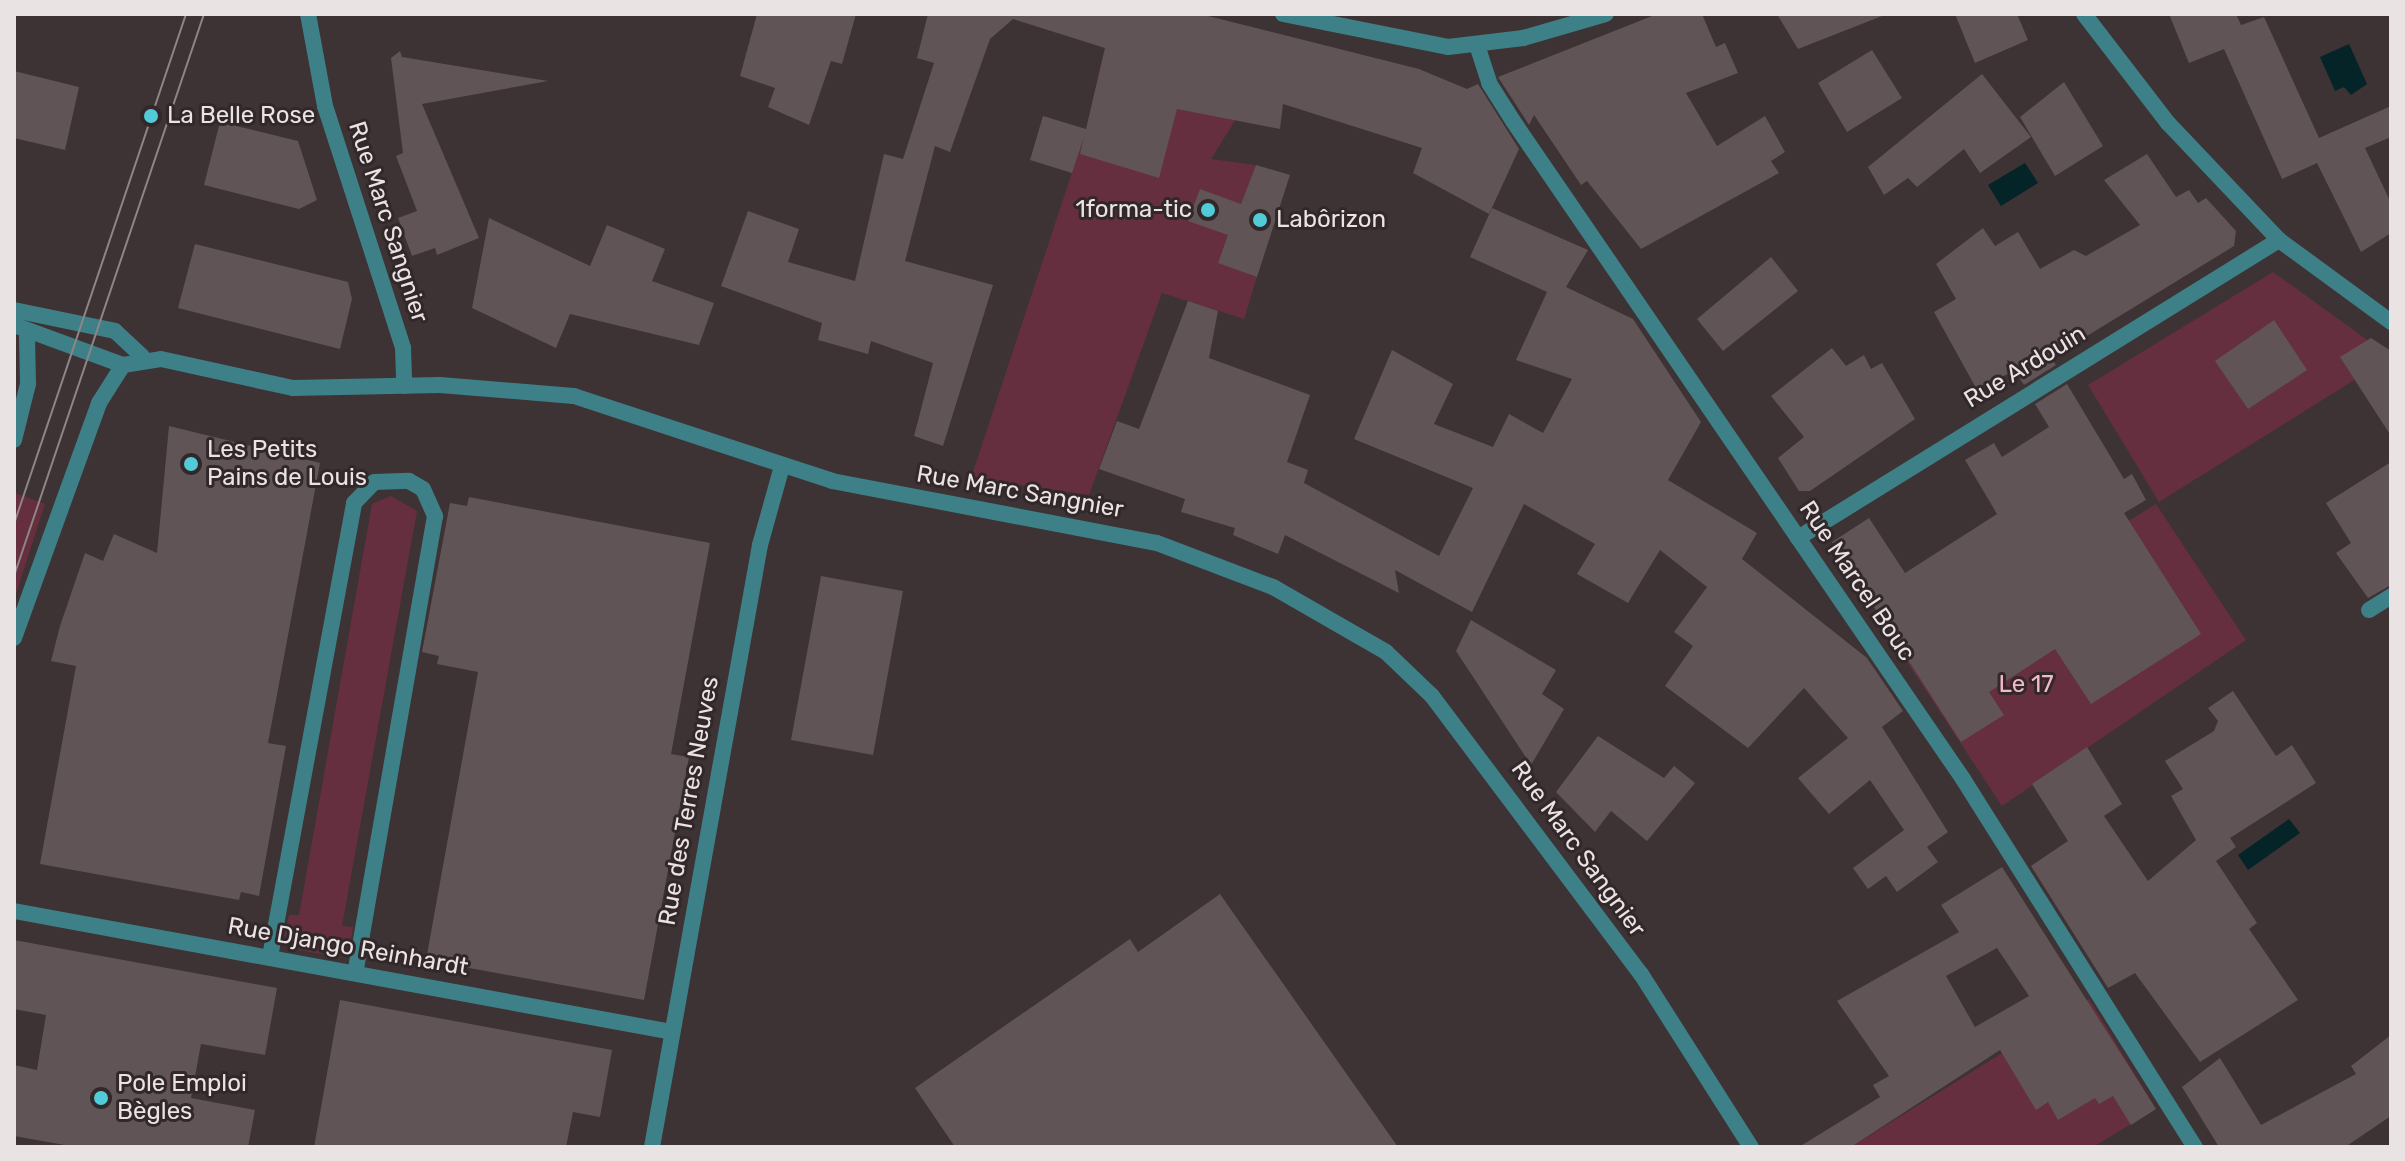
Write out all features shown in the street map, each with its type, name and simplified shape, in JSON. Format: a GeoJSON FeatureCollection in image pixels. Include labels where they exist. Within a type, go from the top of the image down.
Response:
{"type":"FeatureCollection","features":[{"type":"Feature","properties":{"kind":"street","name":"Rue Marc Sangnier"},"geometry":{"type":"LineString","coordinates":[[308,14],[325,106],[397,323],[404,386],[574,396],[782,466],[1157,543],[1273,587],[1386,652],[1481,757],[1641,974],[1751,1147]]}},
{"type":"Feature","properties":{"kind":"street"},"geometry":{"type":"LineString","coordinates":[[1283,14],[1331,20],[1448,47],[1477,45],[1606,14]]}},
{"type":"Feature","properties":{"kind":"street"},"geometry":{"type":"LineString","coordinates":[[2084,14],[2168,123],[2279,240],[2391,322]]}},
{"type":"Feature","properties":{"kind":"street","name":"Rue Marcel Bouc"},"geometry":{"type":"LineString","coordinates":[[1477,45],[1489,83],[1521,133],[1963,779],[2195,1147]]}},
{"type":"Feature","properties":{"kind":"street","name":"Rue Ardouin"},"geometry":{"type":"LineString","coordinates":[[1798,538],[2279,240]]}},
{"type":"Feature","properties":{"kind":"street"},"geometry":{"type":"LineString","coordinates":[[14,310],[115,331],[142,356],[293,388],[404,386]]}},
{"type":"Feature","properties":{"kind":"street"},"geometry":{"type":"LineString","coordinates":[[14,440],[28,384],[21,330],[123,365]]}},
{"type":"Feature","properties":{"kind":"street"},"geometry":{"type":"LineString","coordinates":[[14,638],[99,403],[123,365],[142,356]]}},
{"type":"Feature","properties":{"kind":"street","name":"Rue des Terres Neuves"},"geometry":{"type":"LineString","coordinates":[[652,1147],[757,560],[782,466]]}},
{"type":"Feature","properties":{"kind":"street"},"geometry":{"type":"LineString","coordinates":[[270,957],[354,503],[374,482],[409,481],[423,489],[435,516],[355,973]]}},
{"type":"Feature","properties":{"kind":"street"},"geometry":{"type":"LineString","coordinates":[[2369,610],[2391,596]]}},
{"type":"Feature","properties":{"kind":"street","name":"Rue Django Reinhardt"},"geometry":{"type":"LineString","coordinates":[[14,911],[672,1032]]}},
{"type":"Feature","properties":{"kind":"green space"},"geometry":{"type":"Polygon","coordinates":[[[1103,56],[1174,73],[1166,106],[1236,119],[1211,159],[1256,165],[1219,262],[1257,277],[1244,319],[1162,293],[1089,495],[971,478],[1086,130],[1103,56]]]}},
{"type":"Feature","properties":{"kind":"green space"},"geometry":{"type":"Polygon","coordinates":[[[2273,272],[2391,357],[2159,502],[2088,385],[2273,272]]]}},
{"type":"Feature","properties":{"kind":"green space"},"geometry":{"type":"Polygon","coordinates":[[[15,493],[45,504],[14,600],[14,497],[15,493]]]}},
{"type":"Feature","properties":{"kind":"green space"},"geometry":{"type":"Polygon","coordinates":[[[391,496],[417,511],[342,926],[353,927],[350,947],[338,957],[293,949],[284,935],[289,915],[299,915],[372,504],[391,496]]]}},
{"type":"Feature","properties":{"kind":"green space","name":"Le 17"},"geometry":{"type":"Polygon","coordinates":[[[2156,504],[2246,640],[2002,806],[1905,659],[2156,504]]]}},
{"type":"Feature","properties":{"kind":"green space"},"geometry":{"type":"Polygon","coordinates":[[[2089,999],[2156,1109],[2093,1147],[1851,1147],[2089,999]]]}},
{"type":"Feature","properties":{"kind":"water"},"geometry":{"type":"Polygon","coordinates":[[[2349,44],[2367,84],[2351,95],[2344,87],[2335,91],[2320,57],[2349,44]]]}},
{"type":"Feature","properties":{"kind":"water"},"geometry":{"type":"Polygon","coordinates":[[[2025,163],[2038,183],[2001,206],[1988,185],[2025,163]]]}},
{"type":"Feature","properties":{"kind":"water"},"geometry":{"type":"Polygon","coordinates":[[[2289,819],[2300,833],[2248,870],[2238,855],[2289,819]]]}},
{"type":"Feature","properties":{"kind":"building"},"geometry":{"type":"Polygon","coordinates":[[[757,14],[856,14],[842,64],[831,61],[809,125],[768,107],[775,88],[740,76],[757,14]]]}},
{"type":"Feature","properties":{"kind":"building"},"geometry":{"type":"Polygon","coordinates":[[[928,14],[1200,14],[1419,69],[1467,89],[1478,84],[1519,149],[1489,214],[1413,173],[1422,148],[1283,104],[1280,129],[1177,109],[1159,178],[1080,154],[1084,137],[1072,173],[1030,160],[1043,116],[1086,129],[1105,48],[1013,19],[990,39],[950,152],[935,146],[905,261],[993,285],[943,446],[914,436],[933,363],[871,341],[868,354],[818,340],[822,323],[721,286],[748,211],[799,229],[788,262],[855,281],[884,154],[903,159],[934,63],[917,58],[928,14]]]}},
{"type":"Feature","properties":{"kind":"building"},"geometry":{"type":"Polygon","coordinates":[[[1657,14],[1702,14],[1716,47],[1725,43],[1738,73],[1686,93],[1717,146],[1765,116],[1785,152],[1771,161],[1779,173],[1641,249],[1587,181],[1581,185],[1534,115],[1529,125],[1498,77],[1657,14]]]}},
{"type":"Feature","properties":{"kind":"building"},"geometry":{"type":"Polygon","coordinates":[[[1777,14],[1882,14],[1882,16],[1798,49],[1777,14]]]}},
{"type":"Feature","properties":{"kind":"building"},"geometry":{"type":"Polygon","coordinates":[[[1955,14],[2017,14],[2028,40],[1975,63],[1955,14]]]}},
{"type":"Feature","properties":{"kind":"building"},"geometry":{"type":"Polygon","coordinates":[[[2169,14],[2236,14],[2241,25],[2264,17],[2319,138],[2391,106],[2391,137],[2365,148],[2391,203],[2391,233],[2361,252],[2317,163],[2282,179],[2224,49],[2189,63],[2169,14]]]}},
{"type":"Feature","properties":{"kind":"building"},"geometry":{"type":"Polygon","coordinates":[[[1872,50],[1902,98],[1847,132],[1818,83],[1872,50]]]}},
{"type":"Feature","properties":{"kind":"building"},"geometry":{"type":"Polygon","coordinates":[[[400,51],[402,57],[548,81],[422,104],[479,238],[437,255],[435,248],[412,256],[398,218],[417,211],[396,156],[403,153],[391,58],[400,51]]]}},
{"type":"Feature","properties":{"kind":"building"},"geometry":{"type":"Polygon","coordinates":[[[14,71],[79,87],[65,150],[14,138],[14,71]]]}},
{"type":"Feature","properties":{"kind":"building"},"geometry":{"type":"Polygon","coordinates":[[[1982,74],[2031,137],[1980,173],[1964,149],[1917,187],[1908,178],[1884,195],[1868,167],[1982,74]]]}},
{"type":"Feature","properties":{"kind":"building"},"geometry":{"type":"Polygon","coordinates":[[[2064,82],[2103,146],[2055,176],[2020,117],[2064,82]]]}},
{"type":"Feature","properties":{"kind":"building"},"geometry":{"type":"Polygon","coordinates":[[[220,122],[298,141],[317,200],[299,209],[204,185],[220,122]]]}},
{"type":"Feature","properties":{"kind":"building"},"geometry":{"type":"Polygon","coordinates":[[[2147,154],[2176,197],[2189,190],[2198,203],[2206,198],[2236,231],[2234,246],[2051,358],[2056,365],[2024,385],[2015,371],[1976,388],[1934,312],[1956,299],[1936,264],[1983,228],[1995,246],[2018,232],[2040,269],[2074,250],[2086,256],[2140,225],[2104,180],[2147,154]]]}},
{"type":"Feature","properties":{"kind":"building","name":"Labôrizon"},"geometry":{"type":"Polygon","coordinates":[[[1256,165],[1290,175],[1257,277],[1218,263],[1228,235],[1188,221],[1200,189],[1241,204],[1256,165]]]}},
{"type":"Feature","properties":{"kind":"building"},"geometry":{"type":"Polygon","coordinates":[[[1492,208],[1588,250],[1566,287],[1633,319],[1701,422],[1668,480],[1757,533],[1742,559],[1867,658],[1903,711],[1882,727],[1948,832],[1927,847],[1938,862],[1897,892],[1886,876],[1868,889],[1853,868],[1904,830],[1870,780],[1829,814],[1798,778],[1848,738],[1804,688],[1748,748],[1665,686],[1693,646],[1674,632],[1707,587],[1660,550],[1628,603],[1577,574],[1595,544],[1524,504],[1472,612],[1395,570],[1399,593],[1285,535],[1278,554],[1233,535],[1235,528],[1181,512],[1185,499],[1099,469],[1117,421],[1139,429],[1188,301],[1218,311],[1209,358],[1310,395],[1287,462],[1308,470],[1304,483],[1439,556],[1473,488],[1354,439],[1392,350],[1453,384],[1434,424],[1493,447],[1509,414],[1543,433],[1572,379],[1516,360],[1547,292],[1470,257],[1492,208]]]}},
{"type":"Feature","properties":{"kind":"building"},"geometry":{"type":"Polygon","coordinates":[[[489,218],[590,266],[607,225],[665,249],[652,281],[714,303],[699,345],[570,314],[556,348],[472,308],[489,218]]]}},
{"type":"Feature","properties":{"kind":"building"},"geometry":{"type":"Polygon","coordinates":[[[195,244],[348,282],[352,299],[340,349],[178,308],[195,244]]]}},
{"type":"Feature","properties":{"kind":"building"},"geometry":{"type":"Polygon","coordinates":[[[1771,257],[1798,291],[1723,351],[1697,319],[1771,257]]]}},
{"type":"Feature","properties":{"kind":"building"},"geometry":{"type":"Polygon","coordinates":[[[2274,320],[2307,370],[2248,409],[2215,361],[2274,320]]]}},
{"type":"Feature","properties":{"kind":"building"},"geometry":{"type":"Polygon","coordinates":[[[2371,338],[2391,351],[2391,436],[2340,357],[2371,338]]]}},
{"type":"Feature","properties":{"kind":"building"},"geometry":{"type":"Polygon","coordinates":[[[1832,348],[1846,366],[1864,355],[1871,369],[1882,363],[1915,419],[1810,491],[1799,491],[1778,458],[1804,437],[1771,396],[1832,348]]]}},
{"type":"Feature","properties":{"kind":"building"},"geometry":{"type":"Polygon","coordinates":[[[2067,384],[2124,479],[2132,474],[2146,500],[2124,513],[2201,634],[2091,704],[2055,649],[1989,692],[2004,715],[1961,742],[1832,542],[1869,518],[1905,573],[1997,514],[1965,460],[1994,443],[2002,457],[2049,427],[2035,404],[2067,384]]]}},
{"type":"Feature","properties":{"kind":"building"},"geometry":{"type":"Polygon","coordinates":[[[169,426],[320,463],[268,743],[286,746],[259,896],[241,892],[239,900],[40,864],[76,666],[51,661],[60,626],[85,553],[103,561],[114,534],[157,553],[169,426]]]}},
{"type":"Feature","properties":{"kind":"building"},"geometry":{"type":"Polygon","coordinates":[[[2391,462],[2391,585],[2368,598],[2336,553],[2351,543],[2326,503],[2391,462]]]}},
{"type":"Feature","properties":{"kind":"building"},"geometry":{"type":"Polygon","coordinates":[[[469,497],[710,543],[671,754],[689,757],[644,1000],[426,960],[478,672],[437,664],[439,656],[422,652],[450,503],[467,506],[469,497]]]}},
{"type":"Feature","properties":{"kind":"building"},"geometry":{"type":"Polygon","coordinates":[[[821,576],[903,591],[873,755],[791,740],[821,576]]]}},
{"type":"Feature","properties":{"kind":"building"},"geometry":{"type":"Polygon","coordinates":[[[1471,620],[1556,670],[1542,694],[1564,709],[1531,765],[1456,651],[1471,620]]]}},
{"type":"Feature","properties":{"kind":"building"},"geometry":{"type":"Polygon","coordinates":[[[2233,691],[2276,756],[2292,745],[2316,783],[2230,838],[2236,847],[2216,861],[2257,923],[2249,929],[2298,1000],[2200,1062],[2135,973],[2108,988],[2031,866],[2068,841],[2032,784],[2087,747],[2122,804],[2104,816],[2148,881],[2196,840],[2171,796],[2183,789],[2165,761],[2214,731],[2218,721],[2208,708],[2233,691]]]}},
{"type":"Feature","properties":{"kind":"building"},"geometry":{"type":"Polygon","coordinates":[[[1598,736],[1664,778],[1674,766],[1695,783],[1647,841],[1611,811],[1595,832],[1556,792],[1598,736]]]}},
{"type":"Feature","properties":{"kind":"building"},"geometry":{"type":"Polygon","coordinates":[[[2002,867],[2156,1109],[2131,1125],[2113,1096],[2099,1104],[2095,1098],[2058,1120],[2048,1102],[2036,1110],[2000,1050],[1851,1147],[1799,1147],[1880,1097],[1873,1085],[1889,1076],[1837,1001],[1959,932],[1941,905],[2002,867]],[[1997,948],[1946,976],[1975,1027],[2029,996],[1997,948]]]}},
{"type":"Feature","properties":{"kind":"building"},"geometry":{"type":"Polygon","coordinates":[[[1220,894],[1398,1147],[955,1147],[915,1088],[1130,939],[1138,952],[1220,894]]]}},
{"type":"Feature","properties":{"kind":"building"},"geometry":{"type":"Polygon","coordinates":[[[14,940],[277,988],[265,1055],[201,1044],[191,1098],[255,1110],[248,1147],[76,1147],[14,1136],[14,1065],[37,1070],[46,1015],[14,1009],[14,940]]]}},
{"type":"Feature","properties":{"kind":"building"},"geometry":{"type":"Polygon","coordinates":[[[340,1000],[612,1050],[600,1117],[573,1112],[566,1147],[314,1147],[340,1000]]]}},
{"type":"Feature","properties":{"kind":"building"},"geometry":{"type":"Polygon","coordinates":[[[2391,1035],[2391,1116],[2345,1147],[2219,1147],[2182,1087],[2220,1058],[2261,1125],[2356,1074],[2351,1066],[2391,1035]]]}},
{"type":"Feature","properties":{"kind":"tram line"},"geometry":{"type":"LineString","coordinates":[[14,524],[186,14]]}},
{"type":"Feature","properties":{"kind":"tram line"},"geometry":{"type":"LineString","coordinates":[[14,576],[204,14]]}},
{"type":"Feature","properties":{"kind":"place","name":"La Belle Rose"},"geometry":{"type":"Point","coordinates":[151,116]}},
{"type":"Feature","properties":{"kind":"place","name":"1forma-tic"},"geometry":{"type":"Point","coordinates":[1208,210]}},
{"type":"Feature","properties":{"kind":"place","name":"Labôrizon"},"geometry":{"type":"Point","coordinates":[1260,220]}},
{"type":"Feature","properties":{"kind":"place","name":"Les Petits Pains de Louis"},"geometry":{"type":"Point","coordinates":[191,464]}},
{"type":"Feature","properties":{"kind":"place","name":"Pole Emploi Bègles"},"geometry":{"type":"Point","coordinates":[101,1098]}}]}
